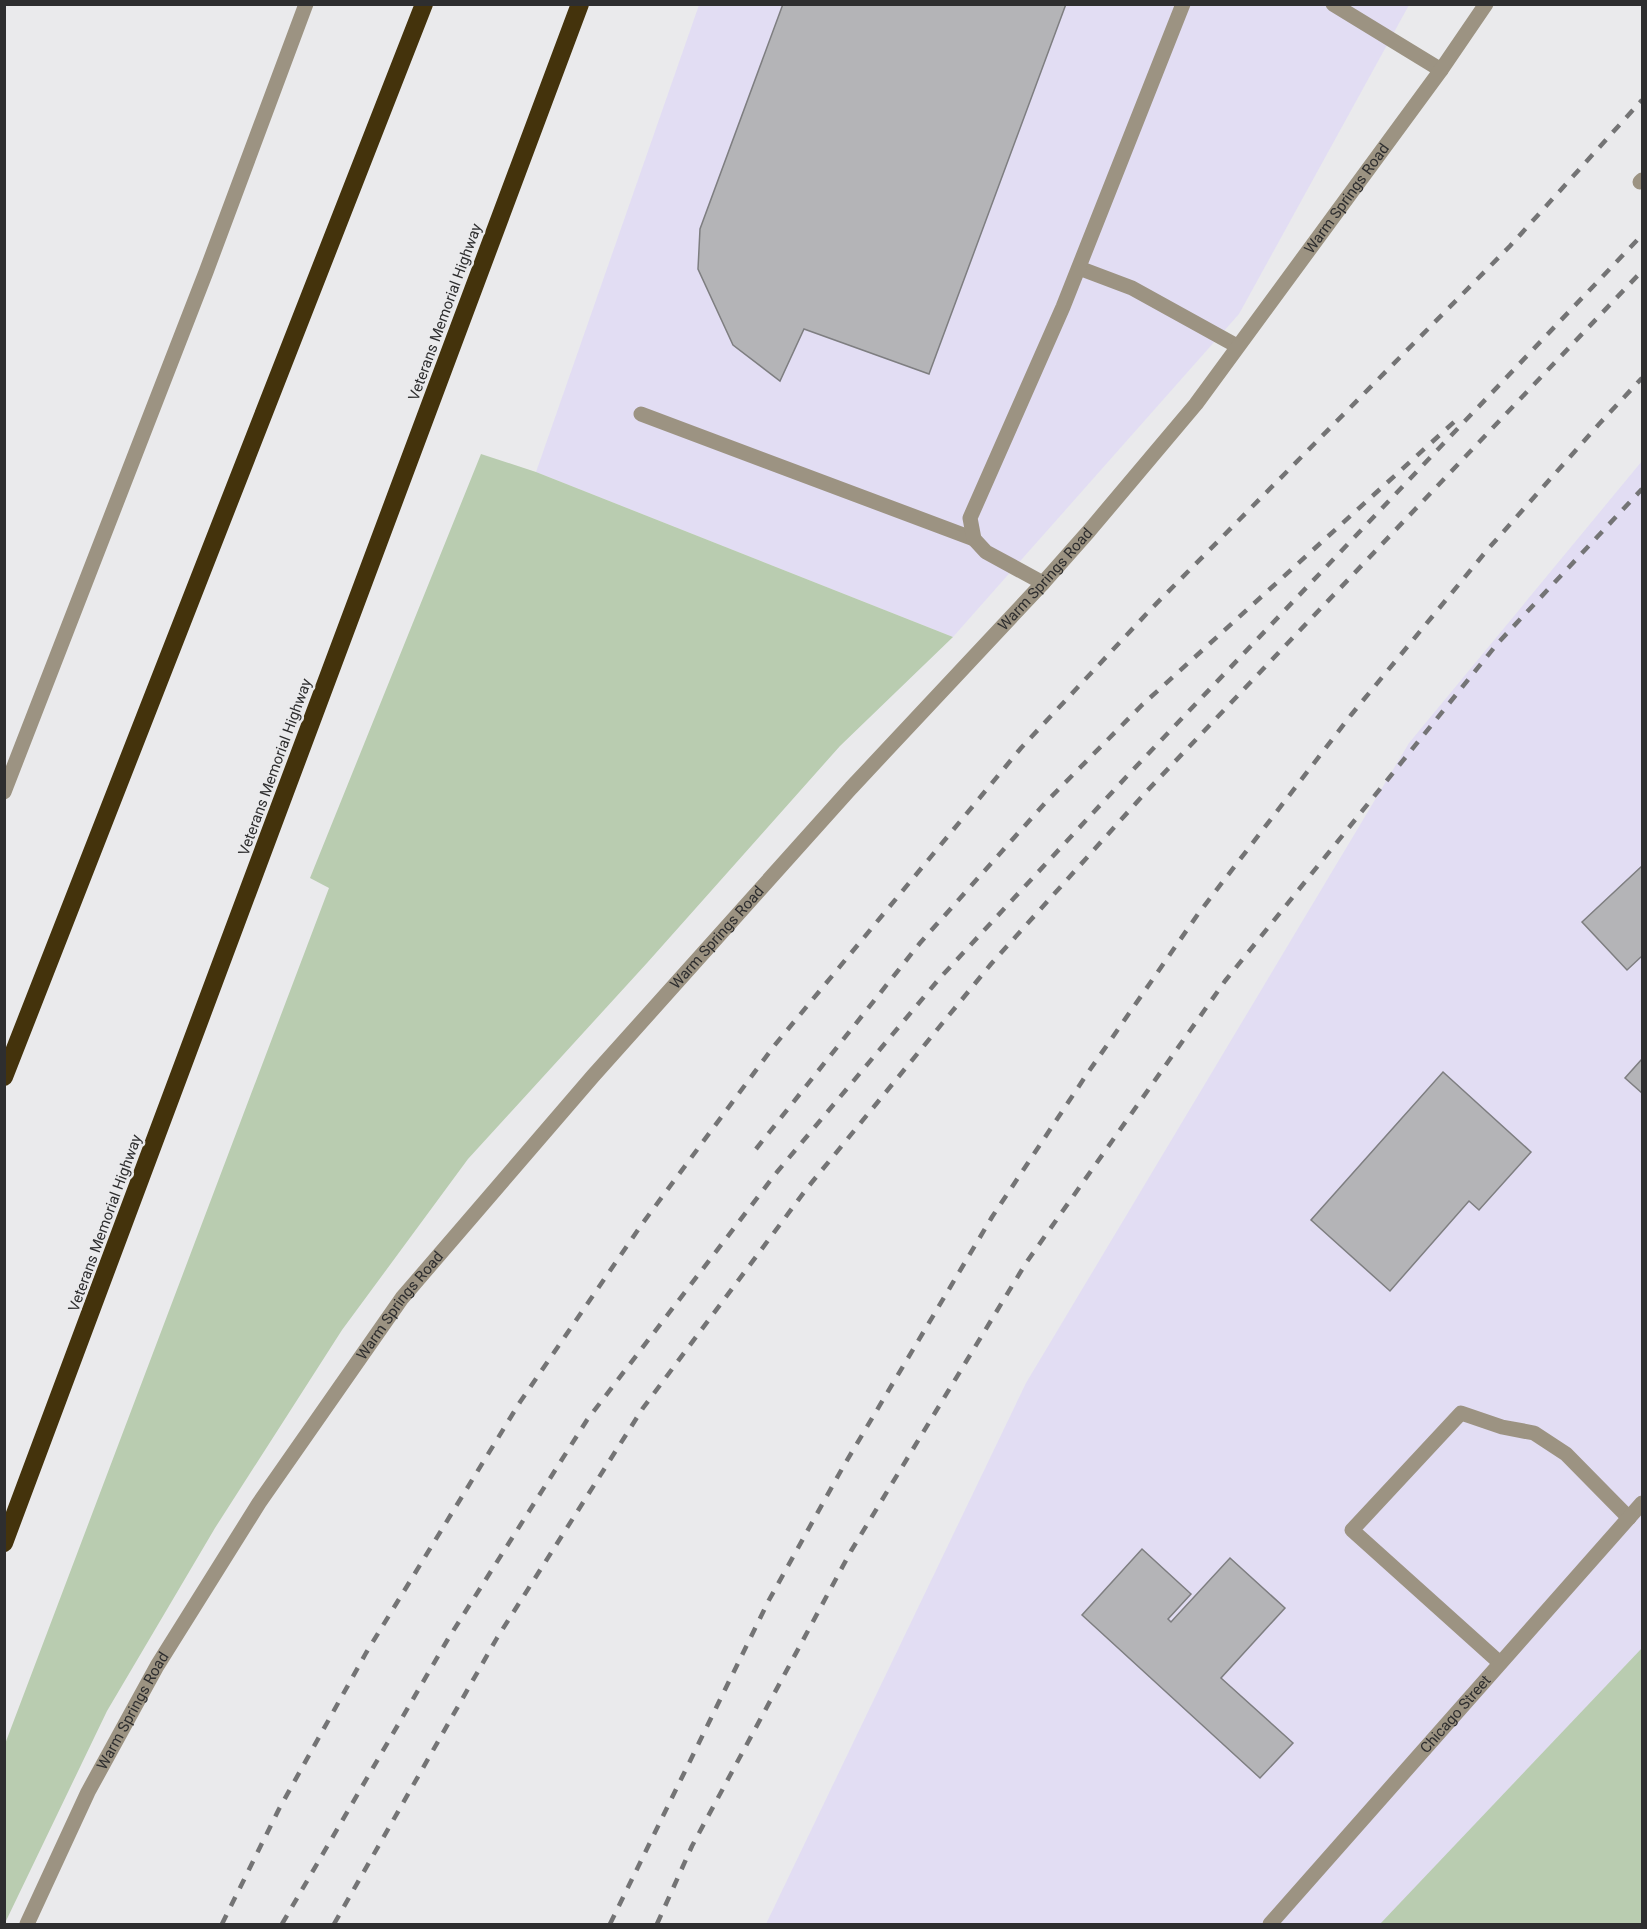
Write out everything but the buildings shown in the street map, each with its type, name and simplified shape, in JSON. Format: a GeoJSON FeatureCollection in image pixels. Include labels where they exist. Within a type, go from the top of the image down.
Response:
{"type":"FeatureCollection","features":[{"type":"Feature","properties":{"kind":"highway"},"geometry":{"type":"LineString","coordinates":[[4,1077],[424,4]]}},
{"type":"Feature","properties":{"kind":"highway","name":"Veterans Memorial Highway"},"geometry":{"type":"LineString","coordinates":[[4,1543],[580,4]]}},
{"type":"Feature","properties":{"kind":"street"},"geometry":{"type":"LineString","coordinates":[[4,792],[202,283],[306,4]]}},
{"type":"Feature","properties":{"kind":"street"},"geometry":{"type":"LineString","coordinates":[[974,539],[970,518],[1079,268],[1183,4]]}},
{"type":"Feature","properties":{"kind":"street"},"geometry":{"type":"LineString","coordinates":[[1333,4],[1441,70]]}},
{"type":"Feature","properties":{"kind":"street","name":"Warm Springs Road"},"geometry":{"type":"LineString","coordinates":[[27,1924],[88,1792],[157,1666],[259,1503],[402,1298],[593,1076],[851,788],[1043,583],[1196,404],[1441,70],[1486,4]]}},
{"type":"Feature","properties":{"kind":"street"},"geometry":{"type":"LineString","coordinates":[[1079,268],[1132,288],[1237,346]]}},
{"type":"Feature","properties":{"kind":"street"},"geometry":{"type":"LineString","coordinates":[[641,414],[974,539],[986,552],[1043,583]]}},
{"type":"Feature","properties":{"kind":"street"},"geometry":{"type":"LineString","coordinates":[[1500,1663],[1352,1530],[1461,1413],[1502,1427],[1534,1433],[1566,1454],[1629,1518]]}},
{"type":"Feature","properties":{"kind":"street","name":"Chicago Street"},"geometry":{"type":"LineString","coordinates":[[1270,1924],[1642,1503]]}},
{"type":"Feature","properties":{"kind":"shaded area"},"geometry":{"type":"Polygon","coordinates":[[[699,5],[1409,5],[1239,314],[953,637],[536,472],[699,5]]]}},
{"type":"Feature","properties":{"kind":"shaded area"},"geometry":{"type":"Polygon","coordinates":[[[1642,461],[1642,1650],[1390,1924],[766,1924],[1026,1383],[1409,743],[1642,461]]]}},
{"type":"Feature","properties":{"kind":"green space"},"geometry":{"type":"Polygon","coordinates":[[[481,454],[536,472],[953,637],[840,746],[647,963],[468,1159],[342,1330],[215,1528],[107,1711],[5,1923],[5,1744],[329,888],[310,878],[481,454]]]}},
{"type":"Feature","properties":{"kind":"green space"},"geometry":{"type":"Polygon","coordinates":[[[1642,1648],[1642,1924],[1380,1924],[1642,1648]]]}},
{"type":"Feature","properties":{"kind":"railway"},"geometry":{"type":"LineString","coordinates":[[222,1924],[279,1809],[366,1653],[520,1402],[642,1224],[774,1046],[1021,748],[1151,609],[1510,246],[1642,100]]}},
{"type":"Feature","properties":{"kind":"railway"},"geometry":{"type":"LineString","coordinates":[[282,1924],[448,1639],[587,1420],[777,1172],[939,979],[1129,774],[1642,235]]}},
{"type":"Feature","properties":{"kind":"railway"},"geometry":{"type":"LineString","coordinates":[[334,1924],[497,1638],[643,1408],[808,1187],[991,964],[1146,792],[1642,271]]}},
{"type":"Feature","properties":{"kind":"railway"},"geometry":{"type":"LineString","coordinates":[[610,1924],[769,1600],[843,1467],[992,1217],[1087,1074],[1198,914],[1351,715],[1488,549],[1642,378]]}},
{"type":"Feature","properties":{"kind":"railway"},"geometry":{"type":"LineString","coordinates":[[756,1149],[920,943],[1046,802],[1142,705],[1454,422]]}},
{"type":"Feature","properties":{"kind":"railway"},"geometry":{"type":"LineString","coordinates":[[657,1924],[692,1846],[851,1551],[1026,1263],[1225,981],[1497,644],[1642,489]]}}]}
